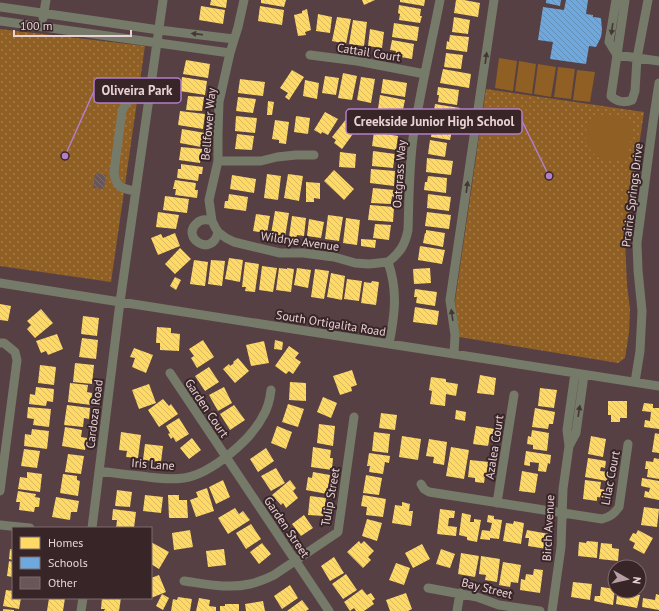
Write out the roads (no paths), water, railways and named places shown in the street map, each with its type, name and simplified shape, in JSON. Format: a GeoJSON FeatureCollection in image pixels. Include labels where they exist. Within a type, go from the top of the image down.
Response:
{"type":"FeatureCollection","features":[{"type":"Feature","properties":{"kind":"street"},"geometry":{"type":"LineString","coordinates":[[41,27],[46,0]]}},
{"type":"Feature","properties":{"kind":"street","name":"Cardoza Road"},"geometry":{"type":"LineString","coordinates":[[92,527],[120,302],[163,0]]}},
{"type":"Feature","properties":{"kind":"street","name":"Bellfower Way"},"geometry":{"type":"LineString","coordinates":[[215,226],[210,200],[218,161],[219,102],[244,0]]}},
{"type":"Feature","properties":{"kind":"street","name":"Oatgrass Way"},"geometry":{"type":"LineString","coordinates":[[388,262],[403,246],[408,230],[413,139],[440,0]]}},
{"type":"Feature","properties":{"kind":"street"},"geometry":{"type":"LineString","coordinates":[[454,354],[455,336],[450,300],[494,0]]}},
{"type":"Feature","properties":{"kind":"street"},"geometry":{"type":"LineString","coordinates":[[616,0],[610,42],[617,55]]}},
{"type":"Feature","properties":{"kind":"street"},"geometry":{"type":"LineString","coordinates":[[625,0],[611,96],[615,100],[626,102],[632,100],[635,91],[638,58],[648,0]]}},
{"type":"Feature","properties":{"kind":"street"},"geometry":{"type":"LineString","coordinates":[[0,7],[159,30],[234,39]]}},
{"type":"Feature","properties":{"kind":"street"},"geometry":{"type":"LineString","coordinates":[[0,21],[230,53]]}},
{"type":"Feature","properties":{"kind":"street","name":"Cattail Court"},"geometry":{"type":"LineString","coordinates":[[310,55],[357,61],[425,74]]}},
{"type":"Feature","properties":{"kind":"street"},"geometry":{"type":"LineString","coordinates":[[617,55],[659,61]]}},
{"type":"Feature","properties":{"kind":"street","name":"Prairie Springs Drive"},"geometry":{"type":"LineString","coordinates":[[635,382],[640,351],[642,311],[637,243],[656,123],[659,83]]}},
{"type":"Feature","properties":{"kind":"street"},"geometry":{"type":"LineString","coordinates":[[136,191],[122,188],[118,185],[115,179],[114,172],[122,111],[124,105],[135,98],[149,100]]}},
{"type":"Feature","properties":{"kind":"street"},"geometry":{"type":"LineString","coordinates":[[218,161],[261,161],[277,157],[314,155]]}},
{"type":"Feature","properties":{"kind":"street","name":"Wildrye Avenue"},"geometry":{"type":"LineString","coordinates":[[215,226],[226,238],[234,242],[280,253],[303,253],[334,257],[355,263],[369,264],[388,262]]}},
{"type":"Feature","properties":{"kind":"street"},"geometry":{"type":"LineString","coordinates":[[388,262],[392,275],[395,296],[394,317],[389,344]]}},
{"type":"Feature","properties":{"kind":"street","name":"South Ortigalita Road"},"geometry":{"type":"LineString","coordinates":[[0,283],[659,386]]}},
{"type":"Feature","properties":{"kind":"street"},"geometry":{"type":"LineString","coordinates":[[0,343],[4,343],[15,352],[16,360],[0,490]]}},
{"type":"Feature","properties":{"kind":"street","name":"Garden Court"},"geometry":{"type":"LineString","coordinates":[[170,373],[225,456]]}},
{"type":"Feature","properties":{"kind":"street","name":"Birch Avenue"},"geometry":{"type":"LineString","coordinates":[[552,611],[561,547],[563,489],[569,446],[567,430],[580,374]]}},
{"type":"Feature","properties":{"kind":"street","name":"Iris Lane"},"geometry":{"type":"LineString","coordinates":[[99,471],[165,479],[183,478],[200,473],[214,466],[255,430],[264,415],[271,390]]}},
{"type":"Feature","properties":{"kind":"street","name":"Azalea Court"},"geometry":{"type":"LineString","coordinates":[[497,503],[514,395]]}},
{"type":"Feature","properties":{"kind":"street","name":"Tulip Street"},"geometry":{"type":"LineString","coordinates":[[184,581],[224,586],[250,584],[274,575],[338,532],[354,417]]}},
{"type":"Feature","properties":{"kind":"street","name":"Lilac Court"},"geometry":{"type":"LineString","coordinates":[[562,513],[602,519],[615,513],[619,507],[628,444]]}},
{"type":"Feature","properties":{"kind":"street","name":"Garden Street"},"geometry":{"type":"LineString","coordinates":[[225,456],[328,611]]}},
{"type":"Feature","properties":{"kind":"street"},"geometry":{"type":"LineString","coordinates":[[421,484],[424,489],[429,492],[562,513]]}},
{"type":"Feature","properties":{"kind":"street"},"geometry":{"type":"LineString","coordinates":[[0,524],[22,527]]}},
{"type":"Feature","properties":{"kind":"street","name":"Bay Street"},"geometry":{"type":"LineString","coordinates":[[428,588],[477,596],[499,605],[540,611]]}},
{"type":"Feature","properties":{"kind":"street"},"geometry":{"type":"LineString","coordinates":[[457,611],[460,593]]}},
{"type":"Feature","properties":{"kind":"street"},"geometry":{"type":"LineString","coordinates":[[81,611],[83,599]]}},
{"type":"Feature","properties":{"kind":"place","name":"Oliveira Park"},"geometry":{"type":"Point","coordinates":[65,156]}},
{"type":"Feature","properties":{"kind":"place","name":"Creekside Junior High School"},"geometry":{"type":"Point","coordinates":[549,176]}}]}
